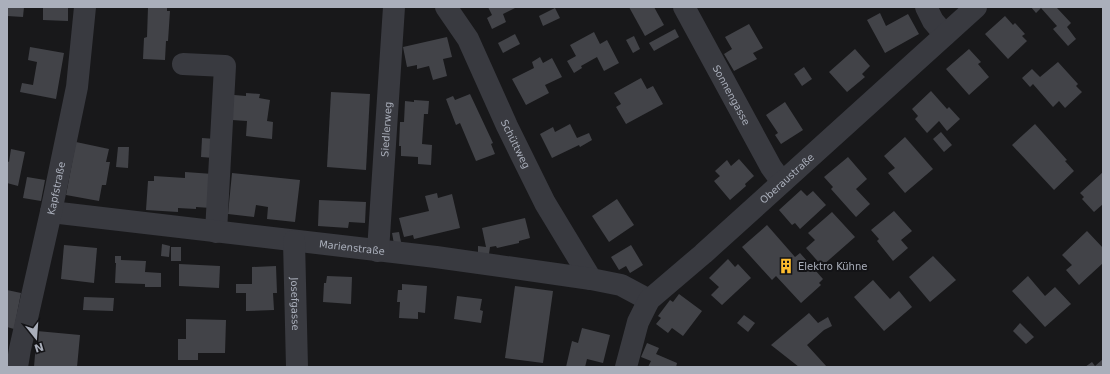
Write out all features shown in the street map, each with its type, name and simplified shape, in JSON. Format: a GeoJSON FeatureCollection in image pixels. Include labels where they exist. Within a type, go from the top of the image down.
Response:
{"type":"FeatureCollection","features":[{"type":"Feature","properties":{"kind":"street","name":"Kapfstraße"},"geometry":{"type":"LineString","coordinates":[[15,355],[51,212],[76,87],[83,36],[85,7]]}},
{"type":"Feature","properties":{"kind":"street","name":"Siedlerweg"},"geometry":{"type":"LineString","coordinates":[[378,251],[394,7]]}},
{"type":"Feature","properties":{"kind":"street","name":"Schüttweg"},"geometry":{"type":"LineString","coordinates":[[446,7],[468,39],[507,126],[545,203],[591,279]]}},
{"type":"Feature","properties":{"kind":"street","name":"Sonnengasse"},"geometry":{"type":"LineString","coordinates":[[684,7],[771,167],[782,182]]}},
{"type":"Feature","properties":{"kind":"street"},"geometry":{"type":"LineString","coordinates":[[926,7],[933,21],[945,35]]}},
{"type":"Feature","properties":{"kind":"street","name":"Oberaustraße"},"geometry":{"type":"LineString","coordinates":[[626,367],[638,322],[649,300],[679,275],[976,7]]}},
{"type":"Feature","properties":{"kind":"street"},"geometry":{"type":"LineString","coordinates":[[183,64],[225,66],[216,232]]}},
{"type":"Feature","properties":{"kind":"street","name":"Marienstraße"},"geometry":{"type":"LineString","coordinates":[[51,212],[436,257],[591,279],[621,284],[649,300]]}},
{"type":"Feature","properties":{"kind":"street","name":"Josefgasse"},"geometry":{"type":"LineString","coordinates":[[294,241],[297,367]]}},
{"type":"Feature","properties":{"kind":"building"},"geometry":{"type":"Polygon","coordinates":[[[7,7],[24,7],[23,17],[7,16],[7,7]]]}},
{"type":"Feature","properties":{"kind":"building"},"geometry":{"type":"Polygon","coordinates":[[[43,7],[68,7],[68,21],[43,20],[43,7]]]}},
{"type":"Feature","properties":{"kind":"building"},"geometry":{"type":"Polygon","coordinates":[[[148,7],[167,7],[167,11],[170,11],[165,60],[143,59],[144,38],[147,37],[148,7]]]}},
{"type":"Feature","properties":{"kind":"building"},"geometry":{"type":"Polygon","coordinates":[[[488,7],[517,7],[503,14],[506,22],[492,29],[487,18],[492,15],[488,7]]]}},
{"type":"Feature","properties":{"kind":"building"},"geometry":{"type":"Polygon","coordinates":[[[629,7],[654,7],[664,25],[645,36],[629,7]]]}},
{"type":"Feature","properties":{"kind":"building"},"geometry":{"type":"Polygon","coordinates":[[[1031,7],[1058,7],[1057,8],[1071,23],[1067,27],[1076,39],[1068,46],[1053,29],[1057,26],[1041,8],[1036,13],[1031,7]]]}},
{"type":"Feature","properties":{"kind":"building"},"geometry":{"type":"Polygon","coordinates":[[[555,8],[560,18],[543,26],[539,16],[555,8]]]}},
{"type":"Feature","properties":{"kind":"building"},"geometry":{"type":"Polygon","coordinates":[[[880,13],[886,26],[908,14],[919,34],[885,53],[867,20],[880,13]]]}},
{"type":"Feature","properties":{"kind":"building"},"geometry":{"type":"Polygon","coordinates":[[[1005,16],[1013,25],[1015,23],[1025,34],[1022,36],[1027,41],[1008,59],[985,34],[1005,16]]]}},
{"type":"Feature","properties":{"kind":"building"},"geometry":{"type":"Polygon","coordinates":[[[749,24],[763,48],[753,53],[757,59],[734,71],[724,54],[732,49],[725,37],[749,24]]]}},
{"type":"Feature","properties":{"kind":"building"},"geometry":{"type":"Polygon","coordinates":[[[675,29],[679,37],[654,51],[649,43],[675,29]]]}},
{"type":"Feature","properties":{"kind":"building"},"geometry":{"type":"Polygon","coordinates":[[[594,32],[600,44],[607,40],[619,63],[604,71],[597,57],[581,66],[582,68],[574,73],[567,61],[576,56],[570,45],[594,32]]]}},
{"type":"Feature","properties":{"kind":"building"},"geometry":{"type":"Polygon","coordinates":[[[515,34],[520,44],[503,53],[498,43],[515,34]]]}},
{"type":"Feature","properties":{"kind":"building"},"geometry":{"type":"Polygon","coordinates":[[[634,36],[640,49],[633,53],[626,40],[634,36]]]}},
{"type":"Feature","properties":{"kind":"building"},"geometry":{"type":"Polygon","coordinates":[[[447,37],[452,57],[443,59],[447,76],[433,80],[429,66],[417,69],[417,65],[407,67],[403,47],[447,37]]]}},
{"type":"Feature","properties":{"kind":"building"},"geometry":{"type":"Polygon","coordinates":[[[30,47],[64,53],[56,99],[20,92],[22,83],[33,85],[37,62],[28,60],[30,47]]]}},
{"type":"Feature","properties":{"kind":"building"},"geometry":{"type":"Polygon","coordinates":[[[855,49],[870,66],[862,74],[865,77],[847,92],[829,72],[855,49]]]}},
{"type":"Feature","properties":{"kind":"building"},"geometry":{"type":"Polygon","coordinates":[[[969,49],[981,62],[978,64],[989,77],[969,95],[946,69],[969,49]]]}},
{"type":"Feature","properties":{"kind":"building"},"geometry":{"type":"Polygon","coordinates":[[[540,57],[543,63],[552,58],[562,77],[545,85],[549,93],[526,105],[512,79],[534,68],[532,62],[540,57]]]}},
{"type":"Feature","properties":{"kind":"building"},"geometry":{"type":"Polygon","coordinates":[[[1058,62],[1078,84],[1076,86],[1082,92],[1065,108],[1059,101],[1053,107],[1033,84],[1030,87],[1022,78],[1032,69],[1040,77],[1058,62]]]}},
{"type":"Feature","properties":{"kind":"building"},"geometry":{"type":"Polygon","coordinates":[[[804,67],[812,79],[802,86],[794,74],[804,67]]]}},
{"type":"Feature","properties":{"kind":"building"},"geometry":{"type":"Polygon","coordinates":[[[641,78],[647,89],[653,86],[663,104],[626,124],[616,107],[621,104],[614,93],[641,78]]]}},
{"type":"Feature","properties":{"kind":"building"},"geometry":{"type":"Polygon","coordinates":[[[931,91],[947,109],[949,107],[960,119],[947,131],[939,121],[927,133],[915,119],[918,116],[912,109],[931,91]]]}},
{"type":"Feature","properties":{"kind":"building"},"geometry":{"type":"Polygon","coordinates":[[[331,92],[370,94],[366,170],[327,167],[331,92]]]}},
{"type":"Feature","properties":{"kind":"building"},"geometry":{"type":"Polygon","coordinates":[[[246,93],[260,94],[259,98],[270,100],[267,121],[273,122],[272,139],[246,136],[247,121],[232,120],[234,95],[246,96],[246,93]]]}},
{"type":"Feature","properties":{"kind":"building"},"geometry":{"type":"Polygon","coordinates":[[[470,94],[493,143],[491,144],[495,154],[476,161],[460,123],[456,125],[446,99],[453,96],[455,100],[470,94]]]}},
{"type":"Feature","properties":{"kind":"building"},"geometry":{"type":"Polygon","coordinates":[[[414,100],[429,101],[428,114],[424,114],[422,144],[432,145],[431,165],[418,164],[418,157],[401,156],[401,146],[399,146],[400,122],[404,122],[405,101],[414,102],[414,100]]]}},
{"type":"Feature","properties":{"kind":"building"},"geometry":{"type":"Polygon","coordinates":[[[785,102],[803,130],[781,144],[775,135],[778,133],[766,115],[785,102]]]}},
{"type":"Feature","properties":{"kind":"building"},"geometry":{"type":"Polygon","coordinates":[[[570,124],[577,138],[589,133],[592,140],[580,147],[579,145],[552,158],[540,134],[553,127],[555,132],[570,124]]]}},
{"type":"Feature","properties":{"kind":"building"},"geometry":{"type":"Polygon","coordinates":[[[1035,124],[1067,160],[1065,161],[1074,171],[1054,190],[1012,145],[1035,124]]]}},
{"type":"Feature","properties":{"kind":"building"},"geometry":{"type":"Polygon","coordinates":[[[941,132],[952,145],[944,152],[933,139],[941,132]]]}},
{"type":"Feature","properties":{"kind":"building"},"geometry":{"type":"Polygon","coordinates":[[[905,137],[933,169],[905,193],[888,173],[895,168],[884,156],[905,137]]]}},
{"type":"Feature","properties":{"kind":"building"},"geometry":{"type":"Polygon","coordinates":[[[202,138],[216,139],[214,158],[201,157],[202,138]]]}},
{"type":"Feature","properties":{"kind":"building"},"geometry":{"type":"Polygon","coordinates":[[[76,142],[109,149],[106,162],[110,162],[106,185],[102,185],[99,201],[66,195],[76,142]]]}},
{"type":"Feature","properties":{"kind":"building"},"geometry":{"type":"Polygon","coordinates":[[[118,147],[129,147],[128,168],[116,167],[118,147]]]}},
{"type":"Feature","properties":{"kind":"building"},"geometry":{"type":"Polygon","coordinates":[[[11,149],[25,152],[18,186],[7,183],[7,161],[9,162],[11,149]]]}},
{"type":"Feature","properties":{"kind":"building"},"geometry":{"type":"Polygon","coordinates":[[[848,157],[867,179],[856,189],[870,204],[856,217],[831,189],[833,187],[824,177],[848,157]]]}},
{"type":"Feature","properties":{"kind":"building"},"geometry":{"type":"Polygon","coordinates":[[[739,159],[754,176],[745,184],[746,186],[730,200],[714,181],[720,176],[715,171],[727,160],[731,166],[739,159]]]}},
{"type":"Feature","properties":{"kind":"building"},"geometry":{"type":"Polygon","coordinates":[[[185,172],[213,174],[211,208],[178,208],[178,212],[146,210],[148,181],[154,181],[154,176],[185,178],[185,172]]]}},
{"type":"Feature","properties":{"kind":"building"},"geometry":{"type":"Polygon","coordinates":[[[1103,172],[1103,204],[1094,212],[1082,199],[1084,197],[1080,193],[1103,172]]]}},
{"type":"Feature","properties":{"kind":"building"},"geometry":{"type":"Polygon","coordinates":[[[232,173],[300,180],[295,222],[267,219],[268,207],[256,205],[254,217],[228,214],[232,173]]]}},
{"type":"Feature","properties":{"kind":"building"},"geometry":{"type":"Polygon","coordinates":[[[27,177],[45,180],[41,201],[23,198],[27,177]]]}},
{"type":"Feature","properties":{"kind":"building"},"geometry":{"type":"Polygon","coordinates":[[[801,190],[807,196],[813,191],[826,205],[800,229],[795,223],[792,225],[779,210],[801,190]]]}},
{"type":"Feature","properties":{"kind":"building"},"geometry":{"type":"Polygon","coordinates":[[[437,193],[438,198],[452,194],[460,228],[414,239],[413,235],[404,237],[399,218],[429,211],[425,196],[437,193]]]}},
{"type":"Feature","properties":{"kind":"building"},"geometry":{"type":"Polygon","coordinates":[[[617,199],[634,225],[609,242],[592,216],[617,199]]]}},
{"type":"Feature","properties":{"kind":"building"},"geometry":{"type":"Polygon","coordinates":[[[319,200],[366,202],[365,223],[349,222],[348,228],[318,226],[319,200]]]}},
{"type":"Feature","properties":{"kind":"building"},"geometry":{"type":"Polygon","coordinates":[[[894,211],[912,231],[901,240],[908,248],[893,261],[877,241],[879,239],[871,230],[894,211]]]}},
{"type":"Feature","properties":{"kind":"building"},"geometry":{"type":"Polygon","coordinates":[[[832,212],[855,237],[822,266],[806,248],[815,240],[808,233],[832,212]]]}},
{"type":"Feature","properties":{"kind":"building"},"geometry":{"type":"Polygon","coordinates":[[[525,218],[530,238],[519,241],[519,243],[497,248],[496,246],[490,247],[489,254],[478,253],[478,246],[486,247],[482,228],[525,218]]]}},
{"type":"Feature","properties":{"kind":"building","name":"Elektro Kühne"},"geometry":{"type":"Polygon","coordinates":[[[767,225],[795,257],[800,253],[823,279],[819,283],[821,285],[801,303],[776,276],[772,280],[742,247],[767,225]]]}},
{"type":"Feature","properties":{"kind":"building"},"geometry":{"type":"Polygon","coordinates":[[[1087,231],[1103,248],[1103,263],[1079,285],[1066,270],[1072,265],[1062,255],[1087,231]]]}},
{"type":"Feature","properties":{"kind":"building"},"geometry":{"type":"Polygon","coordinates":[[[399,232],[401,242],[394,244],[392,233],[399,232]]]}},
{"type":"Feature","properties":{"kind":"building"},"geometry":{"type":"Polygon","coordinates":[[[162,244],[170,246],[169,257],[161,256],[162,244]]]}},
{"type":"Feature","properties":{"kind":"building"},"geometry":{"type":"Polygon","coordinates":[[[64,245],[97,248],[94,283],[61,279],[64,245]]]}},
{"type":"Feature","properties":{"kind":"building"},"geometry":{"type":"Polygon","coordinates":[[[631,245],[643,265],[630,273],[626,266],[619,270],[611,257],[631,245]]]}},
{"type":"Feature","properties":{"kind":"building"},"geometry":{"type":"Polygon","coordinates":[[[171,247],[181,247],[181,261],[171,261],[171,247]]]}},
{"type":"Feature","properties":{"kind":"building"},"geometry":{"type":"Polygon","coordinates":[[[115,256],[121,256],[121,260],[146,261],[145,272],[161,273],[161,287],[145,287],[145,284],[115,283],[115,256]]]}},
{"type":"Feature","properties":{"kind":"building"},"geometry":{"type":"Polygon","coordinates":[[[933,256],[956,280],[930,302],[909,277],[933,256]]]}},
{"type":"Feature","properties":{"kind":"building"},"geometry":{"type":"Polygon","coordinates":[[[728,259],[735,267],[738,264],[751,278],[722,305],[711,295],[719,287],[709,278],[728,259]]]}},
{"type":"Feature","properties":{"kind":"building"},"geometry":{"type":"Polygon","coordinates":[[[179,264],[220,266],[219,288],[179,286],[179,264]]]}},
{"type":"Feature","properties":{"kind":"building"},"geometry":{"type":"Polygon","coordinates":[[[276,266],[277,293],[273,293],[274,310],[246,311],[246,293],[236,293],[236,284],[252,284],[252,267],[276,266]]]}},
{"type":"Feature","properties":{"kind":"building"},"geometry":{"type":"Polygon","coordinates":[[[327,276],[352,277],[351,304],[323,302],[324,283],[326,283],[327,276]]]}},
{"type":"Feature","properties":{"kind":"building"},"geometry":{"type":"Polygon","coordinates":[[[1028,276],[1045,296],[1055,287],[1071,304],[1045,327],[1012,291],[1028,276]]]}},
{"type":"Feature","properties":{"kind":"building"},"geometry":{"type":"Polygon","coordinates":[[[873,280],[890,299],[899,291],[912,307],[884,331],[854,297],[873,280]]]}},
{"type":"Feature","properties":{"kind":"building"},"geometry":{"type":"Polygon","coordinates":[[[402,284],[427,286],[425,313],[418,312],[418,319],[399,318],[400,302],[397,302],[398,290],[402,290],[402,284]]]}},
{"type":"Feature","properties":{"kind":"building"},"geometry":{"type":"Polygon","coordinates":[[[515,286],[553,291],[543,363],[505,358],[515,286]]]}},
{"type":"Feature","properties":{"kind":"building"},"geometry":{"type":"Polygon","coordinates":[[[7,290],[21,293],[14,329],[7,327],[7,290]]]}},
{"type":"Feature","properties":{"kind":"building"},"geometry":{"type":"Polygon","coordinates":[[[679,294],[702,311],[683,336],[672,328],[668,333],[656,324],[661,318],[658,316],[670,300],[673,302],[679,294]]]}},
{"type":"Feature","properties":{"kind":"building"},"geometry":{"type":"Polygon","coordinates":[[[457,296],[482,299],[480,310],[483,311],[481,323],[454,319],[457,296]]]}},
{"type":"Feature","properties":{"kind":"building"},"geometry":{"type":"Polygon","coordinates":[[[84,297],[114,298],[113,311],[83,310],[84,297]]]}},
{"type":"Feature","properties":{"kind":"building"},"geometry":{"type":"Polygon","coordinates":[[[809,313],[818,323],[828,317],[832,326],[824,330],[807,345],[827,367],[799,367],[771,345],[809,313]]]}},
{"type":"Feature","properties":{"kind":"building"},"geometry":{"type":"Polygon","coordinates":[[[744,315],[755,323],[748,332],[737,323],[744,315]]]}},
{"type":"Feature","properties":{"kind":"building"},"geometry":{"type":"Polygon","coordinates":[[[186,319],[226,320],[225,353],[198,353],[198,360],[178,360],[178,339],[186,339],[186,319]]]}},
{"type":"Feature","properties":{"kind":"building"},"geometry":{"type":"Polygon","coordinates":[[[1020,323],[1034,337],[1026,344],[1013,331],[1020,323]]]}},
{"type":"Feature","properties":{"kind":"building"},"geometry":{"type":"Polygon","coordinates":[[[582,328],[610,335],[603,363],[587,359],[585,367],[566,367],[572,341],[578,343],[582,328]]]}},
{"type":"Feature","properties":{"kind":"building"},"geometry":{"type":"Polygon","coordinates":[[[37,331],[80,335],[77,367],[34,367],[37,331]]]}},
{"type":"Feature","properties":{"kind":"building"},"geometry":{"type":"Polygon","coordinates":[[[647,343],[659,348],[656,354],[677,363],[676,367],[648,367],[651,361],[641,357],[647,343]]]}},
{"type":"Feature","properties":{"kind":"building"},"geometry":{"type":"Polygon","coordinates":[[[1103,359],[1103,367],[1085,367],[1092,362],[1095,366],[1103,359]]]}},
{"type":"Feature","properties":{"kind":"place","name":"Elektro Kühne"},"geometry":{"type":"Point","coordinates":[786,266]}}]}
